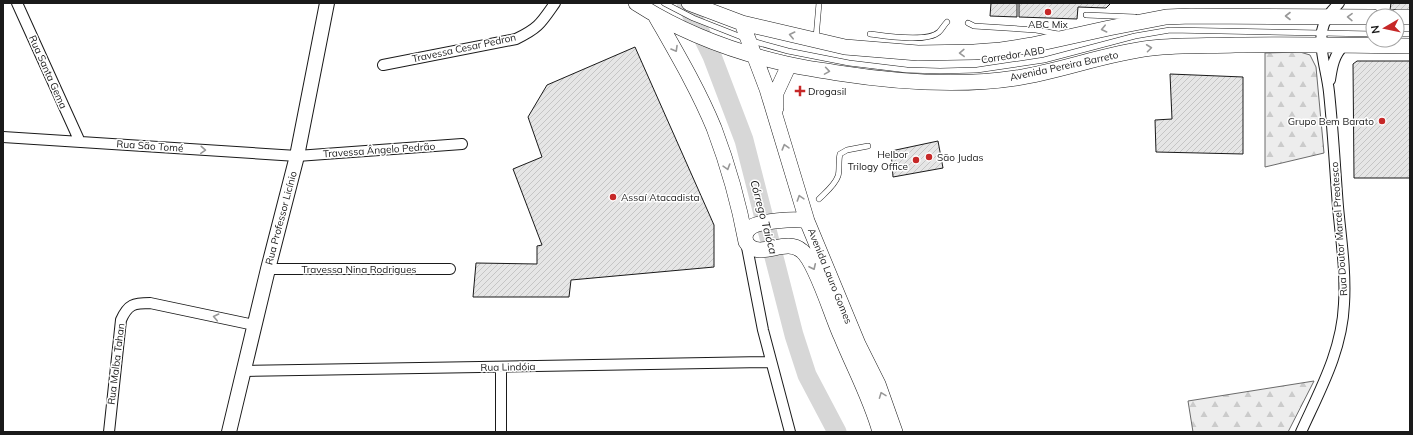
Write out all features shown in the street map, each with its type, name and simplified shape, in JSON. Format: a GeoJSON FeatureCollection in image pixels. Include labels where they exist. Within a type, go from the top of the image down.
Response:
{"type":"FeatureCollection","features":[{"type":"Feature","properties":{"kind":"main road","name":"Rua Professor Licínio"},"geometry":{"type":"LineString","coordinates":[[229,432],[254,325],[297,156],[327,3]]}},
{"type":"Feature","properties":{"kind":"main road","name":"Avenida Pereira Barreto"},"geometry":{"type":"LineString","coordinates":[[636,3],[655,15],[690,32],[754,56],[789,65],[883,79],[949,83],[1016,78],[1152,48],[1322,39],[1344,44],[1410,46]]}},
{"type":"Feature","properties":{"kind":"main road"},"geometry":{"type":"LineString","coordinates":[[689,3],[714,20],[742,23],[845,47],[918,54],[1002,50],[1166,17],[1365,17]]}},
{"type":"Feature","properties":{"kind":"main road"},"geometry":{"type":"LineString","coordinates":[[655,15],[687,70],[714,128],[730,178],[745,239],[750,248],[762,250]]}},
{"type":"Feature","properties":{"kind":"main road","name":"Avenida Lauro Gomes"},"geometry":{"type":"LineString","coordinates":[[742,23],[776,115],[807,221],[858,344],[878,384],[895,432]]}},
{"type":"Feature","properties":{"kind":"main road","name":"Avenida Lauro Gomes"},"geometry":{"type":"LineString","coordinates":[[776,115],[776,94],[789,65]]}},
{"type":"Feature","properties":{"kind":"main road"},"geometry":{"type":"LineString","coordinates":[[745,239],[749,228],[759,224],[798,219],[807,221]]}},
{"type":"Feature","properties":{"kind":"main road","name":"Avenida Lauro Gomes"},"geometry":{"type":"LineString","coordinates":[[762,250],[792,246],[801,249],[812,264],[850,358],[872,407],[880,432]]}},
{"type":"Feature","properties":{"kind":"street","name":"Rua Santa Gema"},"geometry":{"type":"LineString","coordinates":[[17,3],[80,142]]}},
{"type":"Feature","properties":{"kind":"street","name":"Travessa Cesar Pedron"},"geometry":{"type":"LineString","coordinates":[[383,65],[516,39],[531,32],[541,23],[555,3]]}},
{"type":"Feature","properties":{"kind":"street"},"geometry":{"type":"LineString","coordinates":[[1327,16],[1339,3]]}},
{"type":"Feature","properties":{"kind":"street","name":"Rua Doutor Marcel Preotesco"},"geometry":{"type":"LineString","coordinates":[[1301,432],[1332,364],[1340,338],[1344,305],[1344,273],[1329,90],[1322,39],[1327,16]]}},
{"type":"Feature","properties":{"kind":"street","name":"Rua Doutor Marcel Preotesco"},"geometry":{"type":"LineString","coordinates":[[1329,90],[1334,61],[1336,55],[1344,44]]}},
{"type":"Feature","properties":{"kind":"street","name":"Rua São Tomé"},"geometry":{"type":"LineString","coordinates":[[3,138],[297,156]]}},
{"type":"Feature","properties":{"kind":"street","name":"Travessa Ângelo Pedrão"},"geometry":{"type":"LineString","coordinates":[[297,156],[462,144]]}},
{"type":"Feature","properties":{"kind":"street"},"geometry":{"type":"LineString","coordinates":[[745,239],[763,330],[790,432]]}},
{"type":"Feature","properties":{"kind":"street"},"geometry":{"type":"LineString","coordinates":[[754,283],[754,259],[756,254],[762,250]]}},
{"type":"Feature","properties":{"kind":"street","name":"Travessa Nina Rodrigues"},"geometry":{"type":"LineString","coordinates":[[268,269],[450,269]]}},
{"type":"Feature","properties":{"kind":"street","name":"Rua Malba Tahan"},"geometry":{"type":"LineString","coordinates":[[108,432],[121,320],[129,306],[138,303],[150,303],[254,325]]}},
{"type":"Feature","properties":{"kind":"street","name":"Rua Lindóia"},"geometry":{"type":"LineString","coordinates":[[244,371],[771,362]]}},
{"type":"Feature","properties":{"kind":"street"},"geometry":{"type":"LineString","coordinates":[[500,432],[501,367]]}},
{"type":"Feature","properties":{"kind":"lane","name":"Corredor ABD"},"geometry":{"type":"LineString","coordinates":[[664,3],[672,7],[714,20],[748,39],[788,51],[849,63],[907,70],[977,70],[1044,60],[1136,36],[1170,30],[1322,39],[1365,35]]}},
{"type":"Feature","properties":{"kind":"lane"},"geometry":{"type":"LineString","coordinates":[[816,41],[819,3]]}},
{"type":"Feature","properties":{"kind":"lane"},"geometry":{"type":"LineString","coordinates":[[1086,15],[1166,17]]}},
{"type":"Feature","properties":{"kind":"lane"},"geometry":{"type":"LineString","coordinates":[[870,34],[904,38],[929,37],[938,33],[947,22]]}},
{"type":"Feature","properties":{"kind":"lane"},"geometry":{"type":"LineString","coordinates":[[968,23],[974,26],[1036,30],[1071,37]]}},
{"type":"Feature","properties":{"kind":"lane"},"geometry":{"type":"LineString","coordinates":[[819,199],[832,186],[838,176],[838,161],[840,154],[847,150],[868,146]]}},
{"type":"Feature","properties":{"kind":"green space"},"geometry":{"type":"Polygon","coordinates":[[[1300,52],[1310,55],[1316,67],[1324,153],[1265,167],[1265,53],[1300,52]]]}},
{"type":"Feature","properties":{"kind":"green space"},"geometry":{"type":"Polygon","coordinates":[[[1314,381],[1288,432],[1193,432],[1188,401],[1314,381]]]}},
{"type":"Feature","properties":{"kind":"building"},"geometry":{"type":"Polygon","coordinates":[[[991,3],[1017,3],[1017,17],[990,16],[991,3]]]}},
{"type":"Feature","properties":{"kind":"building","name":"ABC Mix"},"geometry":{"type":"Polygon","coordinates":[[[1019,3],[1111,3],[1106,8],[1078,7],[1077,19],[1019,17],[1019,3]]]}},
{"type":"Feature","properties":{"kind":"building"},"geometry":{"type":"Polygon","coordinates":[[[1391,3],[1410,3],[1410,10],[1405,10],[1405,8],[1390,8],[1391,3]]]}},
{"type":"Feature","properties":{"kind":"building","name":"Assaí Atacadista"},"geometry":{"type":"Polygon","coordinates":[[[635,47],[714,225],[714,267],[571,280],[569,297],[473,297],[476,263],[537,264],[537,246],[542,245],[513,169],[542,157],[528,117],[547,85],[635,47]]]}},
{"type":"Feature","properties":{"kind":"building","name":"Grupo Bem Barato"},"geometry":{"type":"Polygon","coordinates":[[[1357,61],[1410,61],[1410,178],[1354,178],[1353,64],[1357,61]]]}},
{"type":"Feature","properties":{"kind":"building"},"geometry":{"type":"Polygon","coordinates":[[[1170,74],[1243,77],[1243,154],[1156,152],[1155,120],[1172,119],[1170,74]]]}},
{"type":"Feature","properties":{"kind":"building","name":"Helbor Trilogy Office"},"geometry":{"type":"Polygon","coordinates":[[[938,141],[943,168],[893,177],[891,151],[938,141]]]}},
{"type":"Feature","properties":{"kind":"waterway","name":"Córrego Taióca"},"geometry":{"type":"LineString","coordinates":[[686,3],[712,56],[744,140],[794,335],[807,375],[837,432]]}},
{"type":"Feature","properties":{"kind":"place","name":"ABC Mix"},"geometry":{"type":"Point","coordinates":[1048,12]}},
{"type":"Feature","properties":{"kind":"place","name":"Drogasil"},"geometry":{"type":"Point","coordinates":[800,91]}},
{"type":"Feature","properties":{"kind":"place","name":"Grupo Bem Barato"},"geometry":{"type":"Point","coordinates":[1382,121]}},
{"type":"Feature","properties":{"kind":"place","name":"São Judas"},"geometry":{"type":"Point","coordinates":[929,157]}},
{"type":"Feature","properties":{"kind":"place","name":"Helbor Trilogy Office"},"geometry":{"type":"Point","coordinates":[916,160]}},
{"type":"Feature","properties":{"kind":"place","name":"Assaí Atacadista"},"geometry":{"type":"Point","coordinates":[613,197]}}]}
